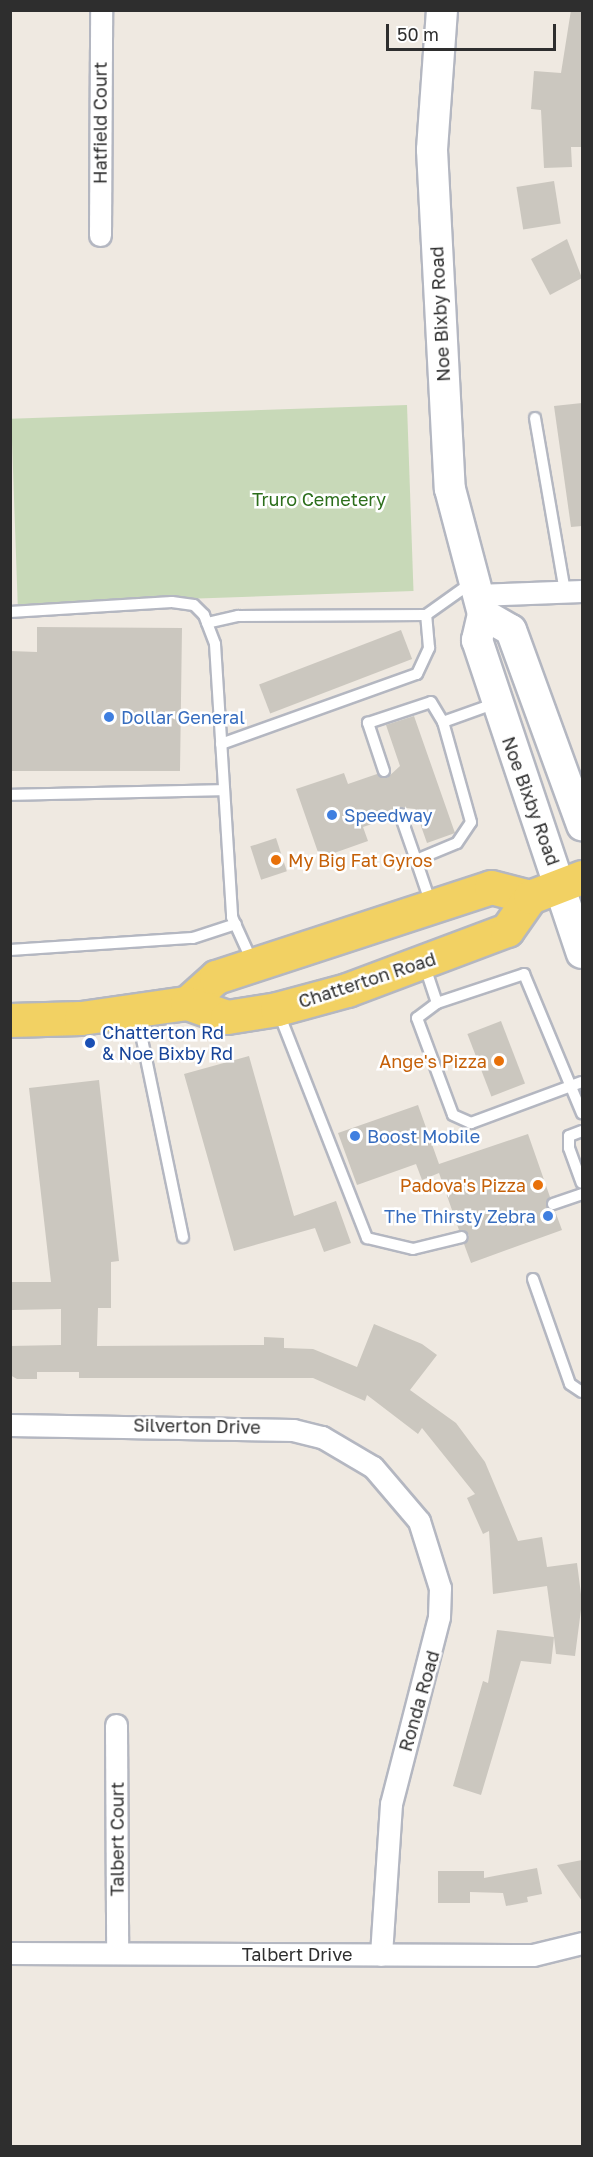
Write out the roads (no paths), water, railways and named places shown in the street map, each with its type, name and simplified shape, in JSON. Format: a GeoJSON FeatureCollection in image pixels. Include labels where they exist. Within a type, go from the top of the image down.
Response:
{"type":"FeatureCollection","features":[{"type":"Feature","properties":{"kind":"main road"},"geometry":{"type":"LineString","coordinates":[[187,1003],[216,977],[254,967],[491,887],[530,897],[572,881]]}},
{"type":"Feature","properties":{"kind":"main road","name":"Chatterton Road"},"geometry":{"type":"LineString","coordinates":[[10,1020],[136,1011],[187,1003],[227,1017],[277,1009],[423,962],[507,930],[530,897]]}},
{"type":"Feature","properties":{"kind":"street","name":"Hatfield Court"},"geometry":{"type":"LineString","coordinates":[[100,10],[100,234]]}},
{"type":"Feature","properties":{"kind":"street","name":"Noe Bixby Road"},"geometry":{"type":"LineString","coordinates":[[442,10],[432,107],[445,430],[452,497],[478,597],[477,640],[496,703],[572,881],[582,953]]}},
{"type":"Feature","properties":{"kind":"street"},"geometry":{"type":"LineString","coordinates":[[478,597],[574,591]]}},
{"type":"Feature","properties":{"kind":"street"},"geometry":{"type":"LineString","coordinates":[[478,597],[511,630],[582,825]]}},
{"type":"Feature","properties":{"kind":"street","name":"Silverton Drive"},"geometry":{"type":"LineString","coordinates":[[10,1425],[262,1425],[321,1437],[374,1467]]}},
{"type":"Feature","properties":{"kind":"street","name":"Ronda Road"},"geometry":{"type":"LineString","coordinates":[[374,1467],[419,1521],[440,1588],[432,1658],[392,1803],[381,1954]]}},
{"type":"Feature","properties":{"kind":"street","name":"Talbert Court"},"geometry":{"type":"LineString","coordinates":[[116,1725],[117,1953]]}},
{"type":"Feature","properties":{"kind":"street","name":"Talbert Drive"},"geometry":{"type":"LineString","coordinates":[[10,1953],[533,1955],[582,1943]]}},
{"type":"Feature","properties":{"kind":"lane"},"geometry":{"type":"LineString","coordinates":[[535,418],[574,591]]}},
{"type":"Feature","properties":{"kind":"lane"},"geometry":{"type":"LineString","coordinates":[[207,623],[238,616],[426,615],[478,597]]}},
{"type":"Feature","properties":{"kind":"lane"},"geometry":{"type":"LineString","coordinates":[[10,612],[172,602],[194,605],[207,623],[215,644],[224,790],[236,924],[254,967]]}},
{"type":"Feature","properties":{"kind":"lane"},"geometry":{"type":"LineString","coordinates":[[221,744],[417,674],[429,648],[426,615]]}},
{"type":"Feature","properties":{"kind":"lane"},"geometry":{"type":"LineString","coordinates":[[384,771],[368,723],[431,702],[443,722],[471,822],[457,843],[416,860]]}},
{"type":"Feature","properties":{"kind":"lane"},"geometry":{"type":"LineString","coordinates":[[443,722],[496,703]]}},
{"type":"Feature","properties":{"kind":"lane"},"geometry":{"type":"LineString","coordinates":[[10,795],[224,790]]}},
{"type":"Feature","properties":{"kind":"lane"},"geometry":{"type":"LineString","coordinates":[[400,814],[432,906]]}},
{"type":"Feature","properties":{"kind":"lane"},"geometry":{"type":"LineString","coordinates":[[10,950],[193,938],[236,924]]}},
{"type":"Feature","properties":{"kind":"lane"},"geometry":{"type":"LineString","coordinates":[[423,962],[437,1003]]}},
{"type":"Feature","properties":{"kind":"lane"},"geometry":{"type":"LineString","coordinates":[[577,1084],[471,1123],[453,1115],[417,1018],[437,1003],[524,974],[577,1084],[582,1113]]}},
{"type":"Feature","properties":{"kind":"lane"},"geometry":{"type":"LineString","coordinates":[[277,1009],[367,1238],[413,1249],[462,1237]]}},
{"type":"Feature","properties":{"kind":"lane"},"geometry":{"type":"LineString","coordinates":[[136,1011],[183,1237]]}},
{"type":"Feature","properties":{"kind":"lane"},"geometry":{"type":"LineString","coordinates":[[582,1131],[569,1136],[582,1183]]}},
{"type":"Feature","properties":{"kind":"lane"},"geometry":{"type":"LineString","coordinates":[[553,1204],[582,1194]]}},
{"type":"Feature","properties":{"kind":"lane"},"geometry":{"type":"LineString","coordinates":[[533,1279],[570,1384],[582,1392]]}},
{"type":"Feature","properties":{"kind":"place","name":"Dollar General"},"geometry":{"type":"Point","coordinates":[109,717]}},
{"type":"Feature","properties":{"kind":"place","name":"Speedway"},"geometry":{"type":"Point","coordinates":[332,815]}},
{"type":"Feature","properties":{"kind":"place","name":"My Big Fat Gyros"},"geometry":{"type":"Point","coordinates":[276,860]}},
{"type":"Feature","properties":{"kind":"place","name":"Chatterton Rd & Noe Bixby Rd"},"geometry":{"type":"Point","coordinates":[90,1043]}},
{"type":"Feature","properties":{"kind":"place","name":"Ange's Pizza"},"geometry":{"type":"Point","coordinates":[499,1061]}},
{"type":"Feature","properties":{"kind":"place","name":"Boost Mobile"},"geometry":{"type":"Point","coordinates":[355,1136]}},
{"type":"Feature","properties":{"kind":"place","name":"Padova's Pizza"},"geometry":{"type":"Point","coordinates":[538,1185]}},
{"type":"Feature","properties":{"kind":"place","name":"The Thirsty Zebra"},"geometry":{"type":"Point","coordinates":[548,1216]}},
{"type":"Feature","properties":{"kind":"park label","name":"Truro Cemetery"},"geometry":{"type":"Point","coordinates":[319,499]}}]}
